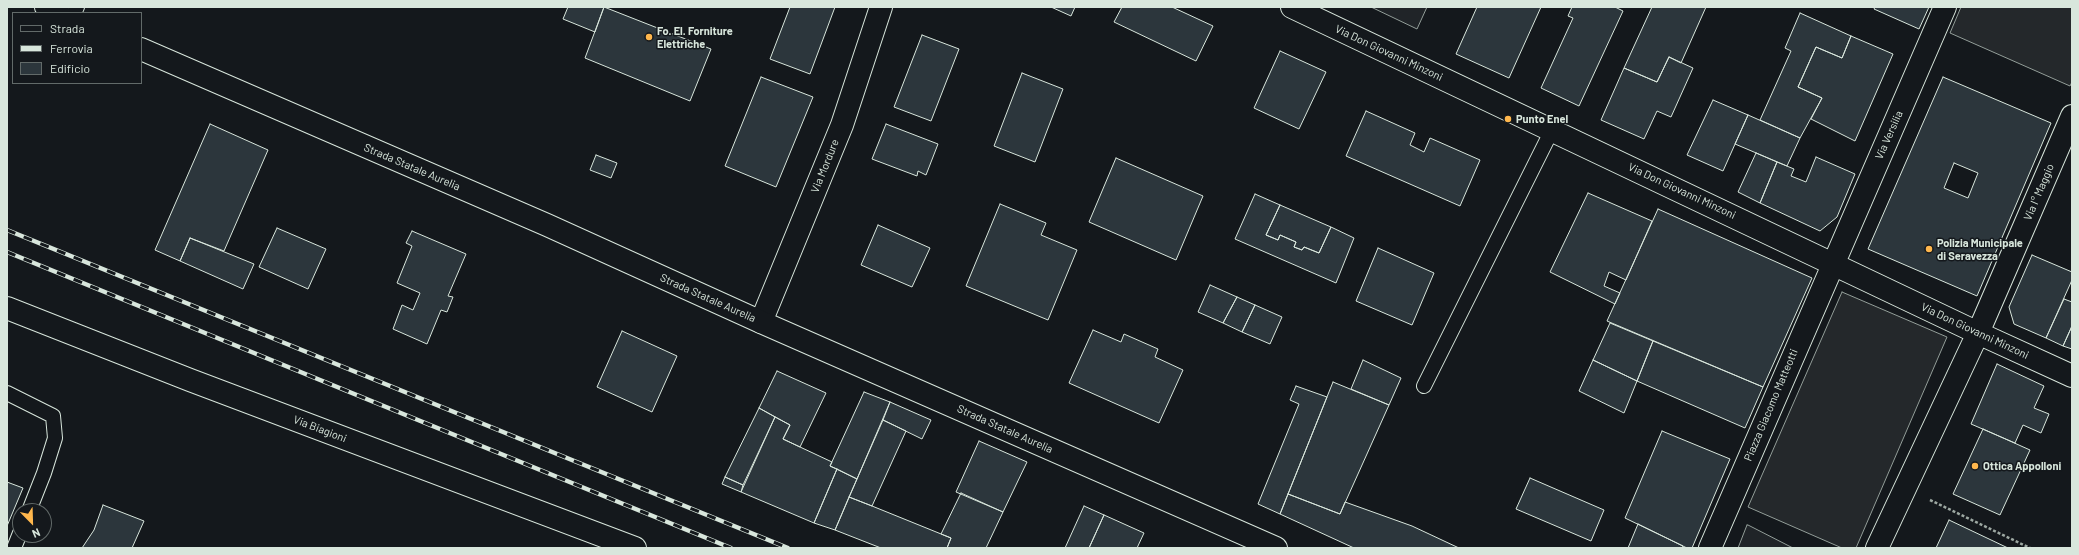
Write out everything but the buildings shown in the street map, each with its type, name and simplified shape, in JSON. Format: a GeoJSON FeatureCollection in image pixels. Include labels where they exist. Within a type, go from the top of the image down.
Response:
{"type":"FeatureCollection","features":[{"type":"Feature","properties":{"kind":"street"},"geometry":{"type":"LineString","coordinates":[[46,7],[57,12]]}},
{"type":"Feature","properties":{"kind":"street","name":"Via Mordure"},"geometry":{"type":"LineString","coordinates":[[761,322],[842,125],[881,7]]}},
{"type":"Feature","properties":{"kind":"street","name":"Via Don Giovanni Minzoni"},"geometry":{"type":"LineString","coordinates":[[1292,7],[1978,333],[2072,376]]}},
{"type":"Feature","properties":{"kind":"street","name":"Via Versilia"},"geometry":{"type":"LineString","coordinates":[[1833,263],[1946,7]]}},
{"type":"Feature","properties":{"kind":"street","name":"Strada Statale Aurelia"},"geometry":{"type":"LineString","coordinates":[[142,49],[547,225],[761,322],[1276,548]]}},
{"type":"Feature","properties":{"kind":"street","name":"Via I° Maggio"},"geometry":{"type":"LineString","coordinates":[[1978,333],[2072,116]]}},
{"type":"Feature","properties":{"kind":"street","name":"Piazza Giacomo Matteotti"},"geometry":{"type":"LineString","coordinates":[[1710,548],[1833,263]]}},
{"type":"Feature","properties":{"kind":"street","name":"Via Biagioni"},"geometry":{"type":"LineString","coordinates":[[7,308],[190,380],[634,548]]}},
{"type":"Feature","properties":{"kind":"street"},"geometry":{"type":"LineString","coordinates":[[1877,548],[1978,333]]}},
{"type":"Feature","properties":{"kind":"lane"},"geometry":{"type":"LineString","coordinates":[[1424,386],[1552,130]]}},
{"type":"Feature","properties":{"kind":"lane"},"geometry":{"type":"LineString","coordinates":[[7,393],[54,416],[55,438],[44,474],[32,503]]}},
{"type":"Feature","properties":{"kind":"path"},"geometry":{"type":"LineString","coordinates":[[1905,488],[2030,548]]}},
{"type":"Feature","properties":{"kind":"shaded area"},"geometry":{"type":"Polygon","coordinates":[[[1371,7],[1427,7],[1417,29],[1371,7]]]}},
{"type":"Feature","properties":{"kind":"shaded area"},"geometry":{"type":"Polygon","coordinates":[[[1961,7],[2072,7],[2072,82],[2070,86],[1950,33],[1961,7]]]}},
{"type":"Feature","properties":{"kind":"shaded area"},"geometry":{"type":"Polygon","coordinates":[[[1842,292],[1947,337],[1856,548],[1842,548],[1748,507],[1842,292]]]}},
{"type":"Feature","properties":{"kind":"shaded area"},"geometry":{"type":"Polygon","coordinates":[[[1748,525],[1793,548],[1738,548],[1748,525]]]}},
{"type":"Feature","properties":{"kind":"railway"},"geometry":{"type":"LineString","coordinates":[[7,230],[788,548]]}},
{"type":"Feature","properties":{"kind":"railway"},"geometry":{"type":"LineString","coordinates":[[7,252],[731,548]]}},
{"type":"Feature","properties":{"kind":"place","name":"Fo. El. Forniture Elettriche"},"geometry":{"type":"Point","coordinates":[649,37]}},
{"type":"Feature","properties":{"kind":"place","name":"Punto Enel"},"geometry":{"type":"Point","coordinates":[1508,119]}},
{"type":"Feature","properties":{"kind":"place","name":"Polizia Municipale di Seravezza"},"geometry":{"type":"Point","coordinates":[1929,249]}},
{"type":"Feature","properties":{"kind":"place","name":"Ottica Appolloni"},"geometry":{"type":"Point","coordinates":[1975,466]}}]}
